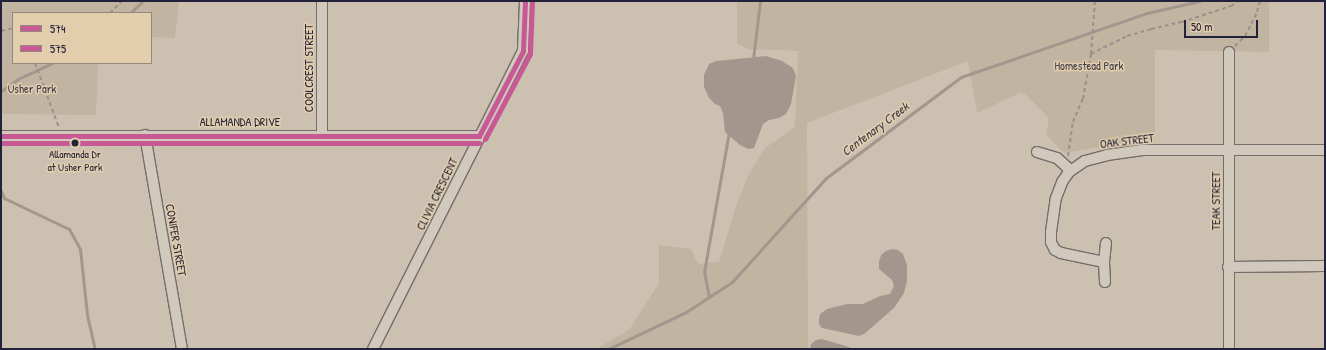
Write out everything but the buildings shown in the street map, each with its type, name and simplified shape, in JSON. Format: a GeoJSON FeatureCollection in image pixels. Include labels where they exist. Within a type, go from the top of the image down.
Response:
{"type":"FeatureCollection","features":[{"type":"Feature","properties":{"kind":"street","name":"COOLCREST STREET"},"geometry":{"type":"LineString","coordinates":[[322,1],[322,134]]}},
{"type":"Feature","properties":{"kind":"street","name":"CLIVIA CRESCENT"},"geometry":{"type":"LineString","coordinates":[[373,349],[523,51],[525,1]]}},
{"type":"Feature","properties":{"kind":"street","name":"TEAK STREET"},"geometry":{"type":"LineString","coordinates":[[1229,52],[1229,349]]}},
{"type":"Feature","properties":{"kind":"street","name":"ALLAMANDA DRIVE"},"geometry":{"type":"LineString","coordinates":[[1,136],[322,134],[479,136]]}},
{"type":"Feature","properties":{"kind":"street","name":"CONIFER STREET"},"geometry":{"type":"LineString","coordinates":[[145,135],[182,349]]}},
{"type":"Feature","properties":{"kind":"street","name":"OAK STREET"},"geometry":{"type":"LineString","coordinates":[[1104,262],[1061,253],[1055,250],[1051,242],[1056,198],[1068,169],[1085,161],[1107,155],[1143,150],[1325,150]]}},
{"type":"Feature","properties":{"kind":"street"},"geometry":{"type":"LineString","coordinates":[[1038,152],[1057,158],[1068,169]]}},
{"type":"Feature","properties":{"kind":"street"},"geometry":{"type":"LineString","coordinates":[[1105,282],[1104,262],[1106,243]]}},
{"type":"Feature","properties":{"kind":"street"},"geometry":{"type":"LineString","coordinates":[[1228,267],[1325,266]]}},
{"type":"Feature","properties":{"kind":"path"},"geometry":{"type":"LineString","coordinates":[[111,12],[122,1]]}},
{"type":"Feature","properties":{"kind":"path"},"geometry":{"type":"LineString","coordinates":[[1068,169],[1073,122],[1083,99],[1091,54],[1095,1]]}},
{"type":"Feature","properties":{"kind":"path"},"geometry":{"type":"LineString","coordinates":[[1091,54],[1127,36],[1182,22],[1231,6],[1238,1]]}},
{"type":"Feature","properties":{"kind":"path"},"geometry":{"type":"LineString","coordinates":[[1229,52],[1245,36],[1257,12],[1260,1]]}},
{"type":"Feature","properties":{"kind":"path"},"geometry":{"type":"LineString","coordinates":[[1,32],[12,28]]}},
{"type":"Feature","properties":{"kind":"path"},"geometry":{"type":"LineString","coordinates":[[35,64],[62,136]]}},
{"type":"Feature","properties":{"kind":"green space","name":"Usher Park"},"geometry":{"type":"Polygon","coordinates":[[[1,1],[179,1],[175,38],[152,37],[152,12],[12,12],[12,64],[98,64],[96,115],[1,114],[1,1]]]}},
{"type":"Feature","properties":{"kind":"green space","name":"Homestead Park"},"geometry":{"type":"Polygon","coordinates":[[[737,1],[1269,1],[1269,52],[1155,50],[1155,138],[1064,153],[1046,135],[1049,118],[1025,94],[1020,93],[977,113],[968,61],[807,123],[808,349],[596,349],[629,330],[659,283],[659,245],[691,249],[698,264],[719,262],[736,206],[749,174],[765,148],[795,127],[798,51],[749,49],[737,44],[737,1]]]}},
{"type":"Feature","properties":{"kind":"shaded area"},"geometry":{"type":"Polygon","coordinates":[[[766,56],[782,61],[793,68],[796,76],[791,104],[786,114],[779,118],[769,120],[763,124],[754,148],[748,149],[740,145],[725,132],[723,113],[720,106],[715,104],[709,98],[704,87],[704,75],[709,64],[716,61],[766,56]]]}},
{"type":"Feature","properties":{"kind":"shaded area"},"geometry":{"type":"Polygon","coordinates":[[[892,249],[898,250],[903,254],[907,265],[907,281],[904,293],[894,308],[864,334],[859,336],[822,328],[819,324],[820,314],[827,309],[847,304],[863,304],[880,296],[890,294],[894,286],[892,280],[879,269],[879,262],[881,255],[892,249]]]}},
{"type":"Feature","properties":{"kind":"shaded area"},"geometry":{"type":"Polygon","coordinates":[[[822,339],[852,349],[810,349],[811,344],[816,340],[822,339]]]}},
{"type":"Feature","properties":{"kind":"waterway"},"geometry":{"type":"LineString","coordinates":[[131,12],[143,1]]}},
{"type":"Feature","properties":{"kind":"waterway"},"geometry":{"type":"LineString","coordinates":[[753,59],[760,1]]}},
{"type":"Feature","properties":{"kind":"waterway","name":"Centenary Creek"},"geometry":{"type":"LineString","coordinates":[[608,349],[686,312],[732,282],[826,178],[961,77],[1147,13],[1200,1]]}},
{"type":"Feature","properties":{"kind":"waterway"},"geometry":{"type":"LineString","coordinates":[[1,91],[18,79],[51,64]]}},
{"type":"Feature","properties":{"kind":"waterway"},"geometry":{"type":"LineString","coordinates":[[709,297],[704,272],[729,132]]}},
{"type":"Feature","properties":{"kind":"waterway"},"geometry":{"type":"LineString","coordinates":[[1,191],[4,198],[69,229],[80,249],[87,315],[95,349]]}},
{"type":"Feature","properties":{"kind":"transit line","name":"574"},"geometry":{"type":"LineString","coordinates":[[479,136],[523,51],[525,1]]}},
{"type":"Feature","properties":{"kind":"transit line","name":"575"},"geometry":{"type":"LineString","coordinates":[[485,139],[530,54],[532,1]]}},
{"type":"Feature","properties":{"kind":"transit line","name":"574"},"geometry":{"type":"LineString","coordinates":[[1,136],[479,136]]}},
{"type":"Feature","properties":{"kind":"transit line","name":"575"},"geometry":{"type":"LineString","coordinates":[[1,143],[479,143]]}},
{"type":"Feature","properties":{"kind":"place","name":"Allamanda Dr at Usher Park"},"geometry":{"type":"Point","coordinates":[75,143]}}]}
